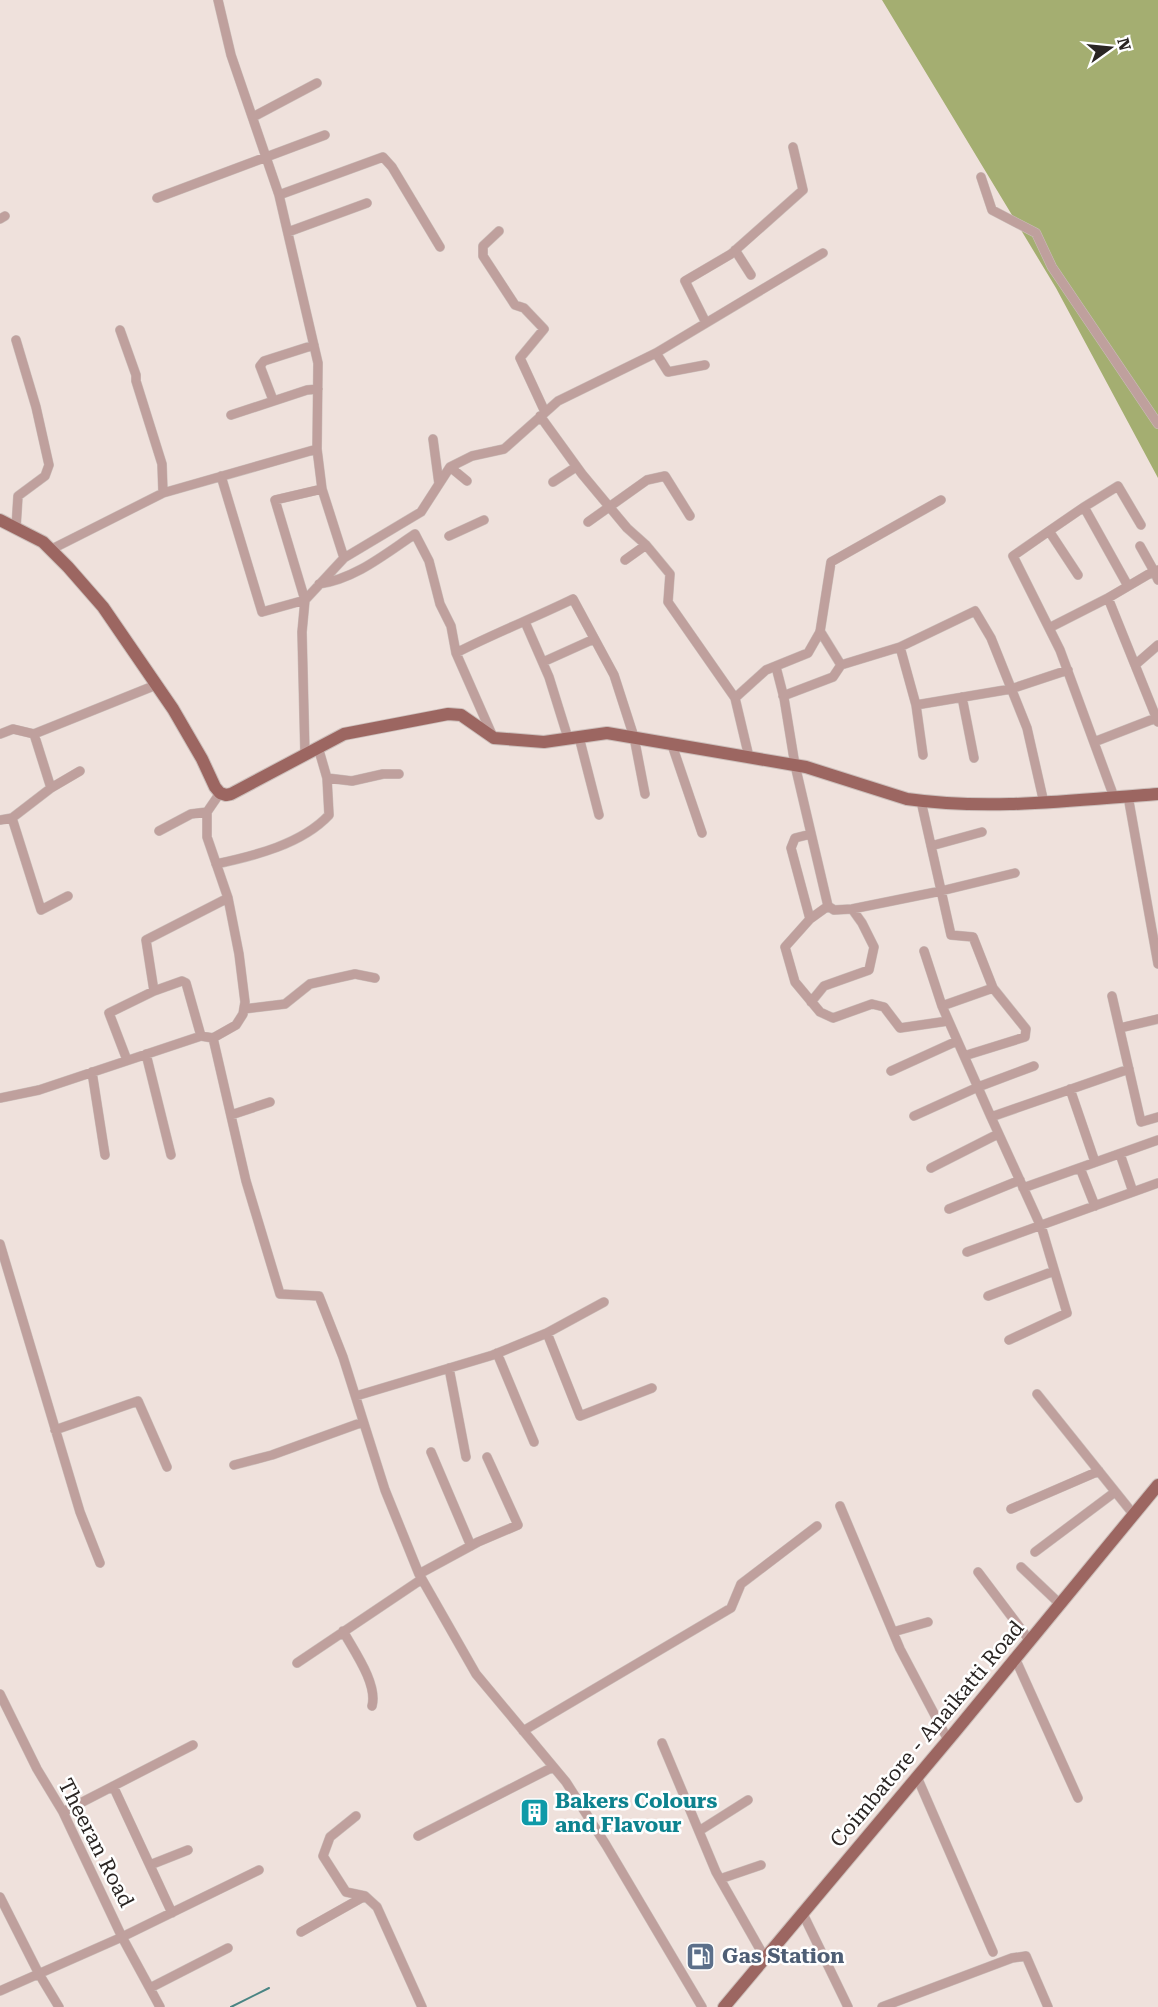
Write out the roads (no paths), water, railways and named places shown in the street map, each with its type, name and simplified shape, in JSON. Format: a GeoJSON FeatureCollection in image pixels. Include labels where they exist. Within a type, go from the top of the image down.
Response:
{"type":"FeatureCollection","features":[{"type":"Feature","properties":{"kind":"main road"},"geometry":{"type":"LineString","coordinates":[[0,520],[43,542],[103,607],[173,709],[202,759],[215,787],[220,793],[226,795],[231,795],[344,734],[448,714],[461,715],[494,738],[544,742],[608,733],[795,765],[907,799],[921,801],[988,806],[1158,794]]}},
{"type":"Feature","properties":{"kind":"main road","name":"Coimbatore - Anaikatti Road"},"geometry":{"type":"LineString","coordinates":[[724,2007],[1158,1485]]}},
{"type":"Feature","properties":{"kind":"street"},"geometry":{"type":"LineString","coordinates":[[218,0],[227,39],[279,195],[314,345],[318,363],[317,448],[322,489],[344,558]]}},
{"type":"Feature","properties":{"kind":"street"},"geometry":{"type":"LineString","coordinates":[[253,117],[317,83]]}},
{"type":"Feature","properties":{"kind":"street"},"geometry":{"type":"LineString","coordinates":[[157,198],[325,135]]}},
{"type":"Feature","properties":{"kind":"street"},"geometry":{"type":"LineString","coordinates":[[706,323],[685,281],[735,250],[803,190],[793,147]]}},
{"type":"Feature","properties":{"kind":"street"},"geometry":{"type":"LineString","coordinates":[[279,195],[383,157],[392,167],[440,247]]}},
{"type":"Feature","properties":{"kind":"street"},"geometry":{"type":"LineString","coordinates":[[981,177],[992,210],[1036,233],[1052,267],[1158,424]]}},
{"type":"Feature","properties":{"kind":"street"},"geometry":{"type":"LineString","coordinates":[[288,232],[367,203]]}},
{"type":"Feature","properties":{"kind":"street"},"geometry":{"type":"LineString","coordinates":[[499,231],[483,246],[483,256],[515,305],[524,308],[544,329],[520,358],[542,414],[576,467],[627,528],[646,545],[670,574],[668,602],[735,698],[749,757]]}},
{"type":"Feature","properties":{"kind":"street"},"geometry":{"type":"LineString","coordinates":[[735,250],[751,274]]}},
{"type":"Feature","properties":{"kind":"street"},"geometry":{"type":"LineString","coordinates":[[221,476],[262,612],[305,600],[344,558],[421,512],[450,467],[472,456],[504,449],[558,401],[656,353],[823,253]]}},
{"type":"Feature","properties":{"kind":"street"},"geometry":{"type":"LineString","coordinates":[[120,330],[136,375],[162,464],[163,493]]}},
{"type":"Feature","properties":{"kind":"street"},"geometry":{"type":"LineString","coordinates":[[16,340],[36,407],[49,465],[45,476],[18,496],[16,528]]}},
{"type":"Feature","properties":{"kind":"street"},"geometry":{"type":"LineString","coordinates":[[273,400],[260,366],[264,361],[314,345]]}},
{"type":"Feature","properties":{"kind":"street"},"geometry":{"type":"LineString","coordinates":[[656,353],[668,372],[705,365]]}},
{"type":"Feature","properties":{"kind":"street"},"geometry":{"type":"LineString","coordinates":[[231,415],[273,400],[318,389]]}},
{"type":"Feature","properties":{"kind":"street"},"geometry":{"type":"LineString","coordinates":[[433,439],[439,484]]}},
{"type":"Feature","properties":{"kind":"street"},"geometry":{"type":"LineString","coordinates":[[50,550],[163,493],[317,448]]}},
{"type":"Feature","properties":{"kind":"street"},"geometry":{"type":"LineString","coordinates":[[450,467],[466,481]]}},
{"type":"Feature","properties":{"kind":"street"},"geometry":{"type":"LineString","coordinates":[[553,482],[576,467]]}},
{"type":"Feature","properties":{"kind":"street"},"geometry":{"type":"LineString","coordinates":[[588,522],[647,480],[665,476],[690,516]]}},
{"type":"Feature","properties":{"kind":"street"},"geometry":{"type":"LineString","coordinates":[[1114,797],[1068,670],[1013,556],[1118,486],[1141,525]]}},
{"type":"Feature","properties":{"kind":"street"},"geometry":{"type":"LineString","coordinates":[[305,754],[302,632],[305,600],[275,500],[322,489]]}},
{"type":"Feature","properties":{"kind":"street"},"geometry":{"type":"LineString","coordinates":[[735,698],[766,670],[808,653],[820,630],[831,562],[940,500]]}},
{"type":"Feature","properties":{"kind":"street"},"geometry":{"type":"LineString","coordinates":[[1084,507],[1128,586]]}},
{"type":"Feature","properties":{"kind":"street"},"geometry":{"type":"LineString","coordinates":[[449,536],[484,520]]}},
{"type":"Feature","properties":{"kind":"street"},"geometry":{"type":"LineString","coordinates":[[1049,531],[1078,575]]}},
{"type":"Feature","properties":{"kind":"street"},"geometry":{"type":"LineString","coordinates":[[319,584],[336,582],[375,561],[415,534],[429,561],[440,604],[451,626],[456,653],[494,738]]}},
{"type":"Feature","properties":{"kind":"street"},"geometry":{"type":"LineString","coordinates":[[625,560],[646,545]]}},
{"type":"Feature","properties":{"kind":"street"},"geometry":{"type":"LineString","coordinates":[[1049,628],[1128,586],[1157,574],[1140,546]]}},
{"type":"Feature","properties":{"kind":"street"},"geometry":{"type":"LineString","coordinates":[[1094,742],[1157,720],[1108,598]]}},
{"type":"Feature","properties":{"kind":"street"},"geometry":{"type":"LineString","coordinates":[[456,653],[573,599],[614,675],[634,737],[645,794]]}},
{"type":"Feature","properties":{"kind":"street"},"geometry":{"type":"LineString","coordinates":[[783,696],[833,677],[841,664],[900,647],[975,611],[991,638],[1027,728],[1044,803]]}},
{"type":"Feature","properties":{"kind":"street"},"geometry":{"type":"LineString","coordinates":[[525,622],[573,738],[599,815]]}},
{"type":"Feature","properties":{"kind":"street"},"geometry":{"type":"LineString","coordinates":[[820,630],[841,664]]}},
{"type":"Feature","properties":{"kind":"street"},"geometry":{"type":"LineString","coordinates":[[543,662],[594,639]]}},
{"type":"Feature","properties":{"kind":"street"},"geometry":{"type":"LineString","coordinates":[[1135,665],[1158,645]]}},
{"type":"Feature","properties":{"kind":"street"},"geometry":{"type":"LineString","coordinates":[[900,647],[916,705],[924,755]]}},
{"type":"Feature","properties":{"kind":"street"},"geometry":{"type":"LineString","coordinates":[[776,667],[795,765],[828,906],[834,910],[852,909],[1015,873]]}},
{"type":"Feature","properties":{"kind":"street"},"geometry":{"type":"LineString","coordinates":[[916,705],[1011,689],[1068,670]]}},
{"type":"Feature","properties":{"kind":"street"},"geometry":{"type":"LineString","coordinates":[[0,734],[13,729],[34,734],[156,685]]}},
{"type":"Feature","properties":{"kind":"street"},"geometry":{"type":"LineString","coordinates":[[962,698],[974,758]]}},
{"type":"Feature","properties":{"kind":"street"},"geometry":{"type":"LineString","coordinates":[[34,734],[51,788]]}},
{"type":"Feature","properties":{"kind":"street"},"geometry":{"type":"LineString","coordinates":[[672,745],[702,833]]}},
{"type":"Feature","properties":{"kind":"street"},"geometry":{"type":"LineString","coordinates":[[216,864],[257,855],[280,846],[321,824],[329,815],[327,778],[318,747]]}},
{"type":"Feature","properties":{"kind":"street"},"geometry":{"type":"LineString","coordinates":[[0,820],[12,818],[51,788],[80,771]]}},
{"type":"Feature","properties":{"kind":"street"},"geometry":{"type":"LineString","coordinates":[[327,778],[352,781],[383,774],[399,774]]}},
{"type":"Feature","properties":{"kind":"street"},"geometry":{"type":"LineString","coordinates":[[0,1098],[39,1090],[201,1036],[213,1038],[236,1025],[243,1014],[245,991],[228,898],[207,837],[207,812],[220,793]]}},
{"type":"Feature","properties":{"kind":"street"},"geometry":{"type":"LineString","coordinates":[[1128,796],[1158,964]]}},
{"type":"Feature","properties":{"kind":"street"},"geometry":{"type":"LineString","coordinates":[[921,801],[951,935],[973,938],[993,988],[1026,1029],[1024,1037],[964,1056]]}},
{"type":"Feature","properties":{"kind":"street"},"geometry":{"type":"LineString","coordinates":[[159,831],[191,814],[207,812]]}},
{"type":"Feature","properties":{"kind":"street"},"geometry":{"type":"LineString","coordinates":[[12,818],[41,910],[68,896]]}},
{"type":"Feature","properties":{"kind":"street"},"geometry":{"type":"LineString","coordinates":[[931,846],[982,832]]}},
{"type":"Feature","properties":{"kind":"street"},"geometry":{"type":"LineString","coordinates":[[810,919],[790,848],[795,838],[811,834]]}},
{"type":"Feature","properties":{"kind":"street"},"geometry":{"type":"LineString","coordinates":[[154,991],[146,940],[228,898]]}},
{"type":"Feature","properties":{"kind":"street"},"geometry":{"type":"LineString","coordinates":[[828,906],[810,919],[785,947],[795,982],[820,1012],[833,1018],[872,1004],[884,1007],[900,1028],[948,1021]]}},
{"type":"Feature","properties":{"kind":"street"},"geometry":{"type":"LineString","coordinates":[[811,1002],[824,986],[869,970],[874,947],[852,909]]}},
{"type":"Feature","properties":{"kind":"street"},"geometry":{"type":"LineString","coordinates":[[924,951],[948,1021],[1040,1226],[1067,1313],[1009,1341]]}},
{"type":"Feature","properties":{"kind":"street"},"geometry":{"type":"LineString","coordinates":[[244,1009],[285,1004],[310,984],[355,974],[375,978]]}},
{"type":"Feature","properties":{"kind":"street"},"geometry":{"type":"LineString","coordinates":[[127,1060],[110,1013],[154,991],[182,981],[186,982],[201,1036]]}},
{"type":"Feature","properties":{"kind":"street"},"geometry":{"type":"LineString","coordinates":[[942,1006],[993,988]]}},
{"type":"Feature","properties":{"kind":"street"},"geometry":{"type":"LineString","coordinates":[[1112,996],[1141,1122],[1158,1117]]}},
{"type":"Feature","properties":{"kind":"street"},"geometry":{"type":"LineString","coordinates":[[1120,1028],[1158,1019]]}},
{"type":"Feature","properties":{"kind":"street"},"geometry":{"type":"LineString","coordinates":[[213,1038],[246,1181],[280,1293],[320,1296],[343,1357],[385,1490],[420,1577],[476,1674],[566,1782],[702,2007]]}},
{"type":"Feature","properties":{"kind":"street"},"geometry":{"type":"LineString","coordinates":[[891,1071],[957,1041]]}},
{"type":"Feature","properties":{"kind":"street"},"geometry":{"type":"LineString","coordinates":[[146,1054],[171,1155]]}},
{"type":"Feature","properties":{"kind":"street"},"geometry":{"type":"LineString","coordinates":[[914,1116],[978,1087],[1034,1066]]}},
{"type":"Feature","properties":{"kind":"street"},"geometry":{"type":"LineString","coordinates":[[991,1116],[1129,1069]]}},
{"type":"Feature","properties":{"kind":"street"},"geometry":{"type":"LineString","coordinates":[[92,1072],[105,1155]]}},
{"type":"Feature","properties":{"kind":"street"},"geometry":{"type":"LineString","coordinates":[[1070,1089],[1095,1162]]}},
{"type":"Feature","properties":{"kind":"street"},"geometry":{"type":"LineString","coordinates":[[231,1115],[270,1102]]}},
{"type":"Feature","properties":{"kind":"street"},"geometry":{"type":"LineString","coordinates":[[931,1168],[999,1134]]}},
{"type":"Feature","properties":{"kind":"street"},"geometry":{"type":"LineString","coordinates":[[949,1209],[1021,1184],[1080,1168],[1158,1140]]}},
{"type":"Feature","properties":{"kind":"street"},"geometry":{"type":"LineString","coordinates":[[1120,1154],[1133,1192]]}},
{"type":"Feature","properties":{"kind":"street"},"geometry":{"type":"LineString","coordinates":[[1080,1168],[1095,1206]]}},
{"type":"Feature","properties":{"kind":"street"},"geometry":{"type":"LineString","coordinates":[[967,1252],[1158,1183]]}},
{"type":"Feature","properties":{"kind":"street"},"geometry":{"type":"LineString","coordinates":[[0,1244],[80,1512],[100,1563]]}},
{"type":"Feature","properties":{"kind":"street"},"geometry":{"type":"LineString","coordinates":[[988,1296],[1054,1271]]}},
{"type":"Feature","properties":{"kind":"street"},"geometry":{"type":"LineString","coordinates":[[356,1396],[497,1353],[548,1333],[604,1302]]}},
{"type":"Feature","properties":{"kind":"street"},"geometry":{"type":"LineString","coordinates":[[548,1333],[580,1416],[652,1388]]}},
{"type":"Feature","properties":{"kind":"street"},"geometry":{"type":"LineString","coordinates":[[497,1353],[534,1442]]}},
{"type":"Feature","properties":{"kind":"street"},"geometry":{"type":"LineString","coordinates":[[449,1368],[466,1457]]}},
{"type":"Feature","properties":{"kind":"street"},"geometry":{"type":"LineString","coordinates":[[1037,1394],[1134,1515]]}},
{"type":"Feature","properties":{"kind":"street"},"geometry":{"type":"LineString","coordinates":[[55,1430],[138,1401],[167,1467]]}},
{"type":"Feature","properties":{"kind":"street"},"geometry":{"type":"LineString","coordinates":[[234,1465],[272,1455],[363,1422]]}},
{"type":"Feature","properties":{"kind":"street"},"geometry":{"type":"LineString","coordinates":[[431,1452],[471,1546]]}},
{"type":"Feature","properties":{"kind":"street"},"geometry":{"type":"LineString","coordinates":[[297,1663],[420,1577],[471,1546],[518,1525],[487,1457]]}},
{"type":"Feature","properties":{"kind":"street"},"geometry":{"type":"LineString","coordinates":[[1011,1509],[1099,1471]]}},
{"type":"Feature","properties":{"kind":"street"},"geometry":{"type":"LineString","coordinates":[[1035,1552],[1115,1491]]}},
{"type":"Feature","properties":{"kind":"street"},"geometry":{"type":"LineString","coordinates":[[840,1506],[913,1676],[948,1740]]}},
{"type":"Feature","properties":{"kind":"street"},"geometry":{"type":"LineString","coordinates":[[523,1731],[731,1608],[741,1584],[817,1526]]}},
{"type":"Feature","properties":{"kind":"street"},"geometry":{"type":"LineString","coordinates":[[1021,1567],[1060,1604]]}},
{"type":"Feature","properties":{"kind":"street"},"geometry":{"type":"LineString","coordinates":[[978,1572],[1030,1641]]}},
{"type":"Feature","properties":{"kind":"street"},"geometry":{"type":"LineString","coordinates":[[893,1632],[928,1622]]}},
{"type":"Feature","properties":{"kind":"street"},"geometry":{"type":"LineString","coordinates":[[343,1631],[368,1677],[373,1691],[372,1706]]}},
{"type":"Feature","properties":{"kind":"street"},"geometry":{"type":"LineString","coordinates":[[1015,1659],[1078,1798]]}},
{"type":"Feature","properties":{"kind":"street","name":"Theeran Road"},"geometry":{"type":"LineString","coordinates":[[0,1694],[4,1713],[63,1812],[123,1937],[160,2007]]}},
{"type":"Feature","properties":{"kind":"street"},"geometry":{"type":"LineString","coordinates":[[662,1743],[720,1878],[765,1958]]}},
{"type":"Feature","properties":{"kind":"street"},"geometry":{"type":"LineString","coordinates":[[63,1812],[194,1745]]}},
{"type":"Feature","properties":{"kind":"street"},"geometry":{"type":"LineString","coordinates":[[418,1836],[553,1767]]}},
{"type":"Feature","properties":{"kind":"street"},"geometry":{"type":"LineString","coordinates":[[917,1777],[993,1952]]}},
{"type":"Feature","properties":{"kind":"street"},"geometry":{"type":"LineString","coordinates":[[113,1786],[172,1913]]}},
{"type":"Feature","properties":{"kind":"street"},"geometry":{"type":"LineString","coordinates":[[699,1831],[748,1800]]}},
{"type":"Feature","properties":{"kind":"street"},"geometry":{"type":"LineString","coordinates":[[356,1816],[330,1837],[323,1856],[346,1892],[366,1896],[377,1907],[422,2007]]}},
{"type":"Feature","properties":{"kind":"street"},"geometry":{"type":"LineString","coordinates":[[150,1865],[188,1850]]}},
{"type":"Feature","properties":{"kind":"street"},"geometry":{"type":"LineString","coordinates":[[720,1878],[761,1865]]}},
{"type":"Feature","properties":{"kind":"street"},"geometry":{"type":"LineString","coordinates":[[0,1991],[123,1937],[260,1870]]}},
{"type":"Feature","properties":{"kind":"street"},"geometry":{"type":"LineString","coordinates":[[301,1932],[366,1896]]}},
{"type":"Feature","properties":{"kind":"street"},"geometry":{"type":"LineString","coordinates":[[0,1897],[39,1974],[59,2007]]}},
{"type":"Feature","properties":{"kind":"street"},"geometry":{"type":"LineString","coordinates":[[803,1914],[848,2007]]}},
{"type":"Feature","properties":{"kind":"street"},"geometry":{"type":"LineString","coordinates":[[150,1988],[228,1948]]}},
{"type":"Feature","properties":{"kind":"street"},"geometry":{"type":"LineString","coordinates":[[882,2007],[1012,1958],[1026,1956],[1048,2007]]}},
{"type":"Feature","properties":{"kind":"street"},"geometry":{"type":"LineString","coordinates":[[910,1997],[912,2007]]}},
{"type":"Feature","properties":{"kind":"waterway"},"geometry":{"type":"LineString","coordinates":[[231,2007],[269,1988]]}},
{"type":"Feature","properties":{"kind":"place","name":"Bakers Colours and Flavour"},"geometry":{"type":"Point","coordinates":[534,1813]}},
{"type":"Feature","properties":{"kind":"place","name":"Gas Station"},"geometry":{"type":"Point","coordinates":[701,1956]}}]}
